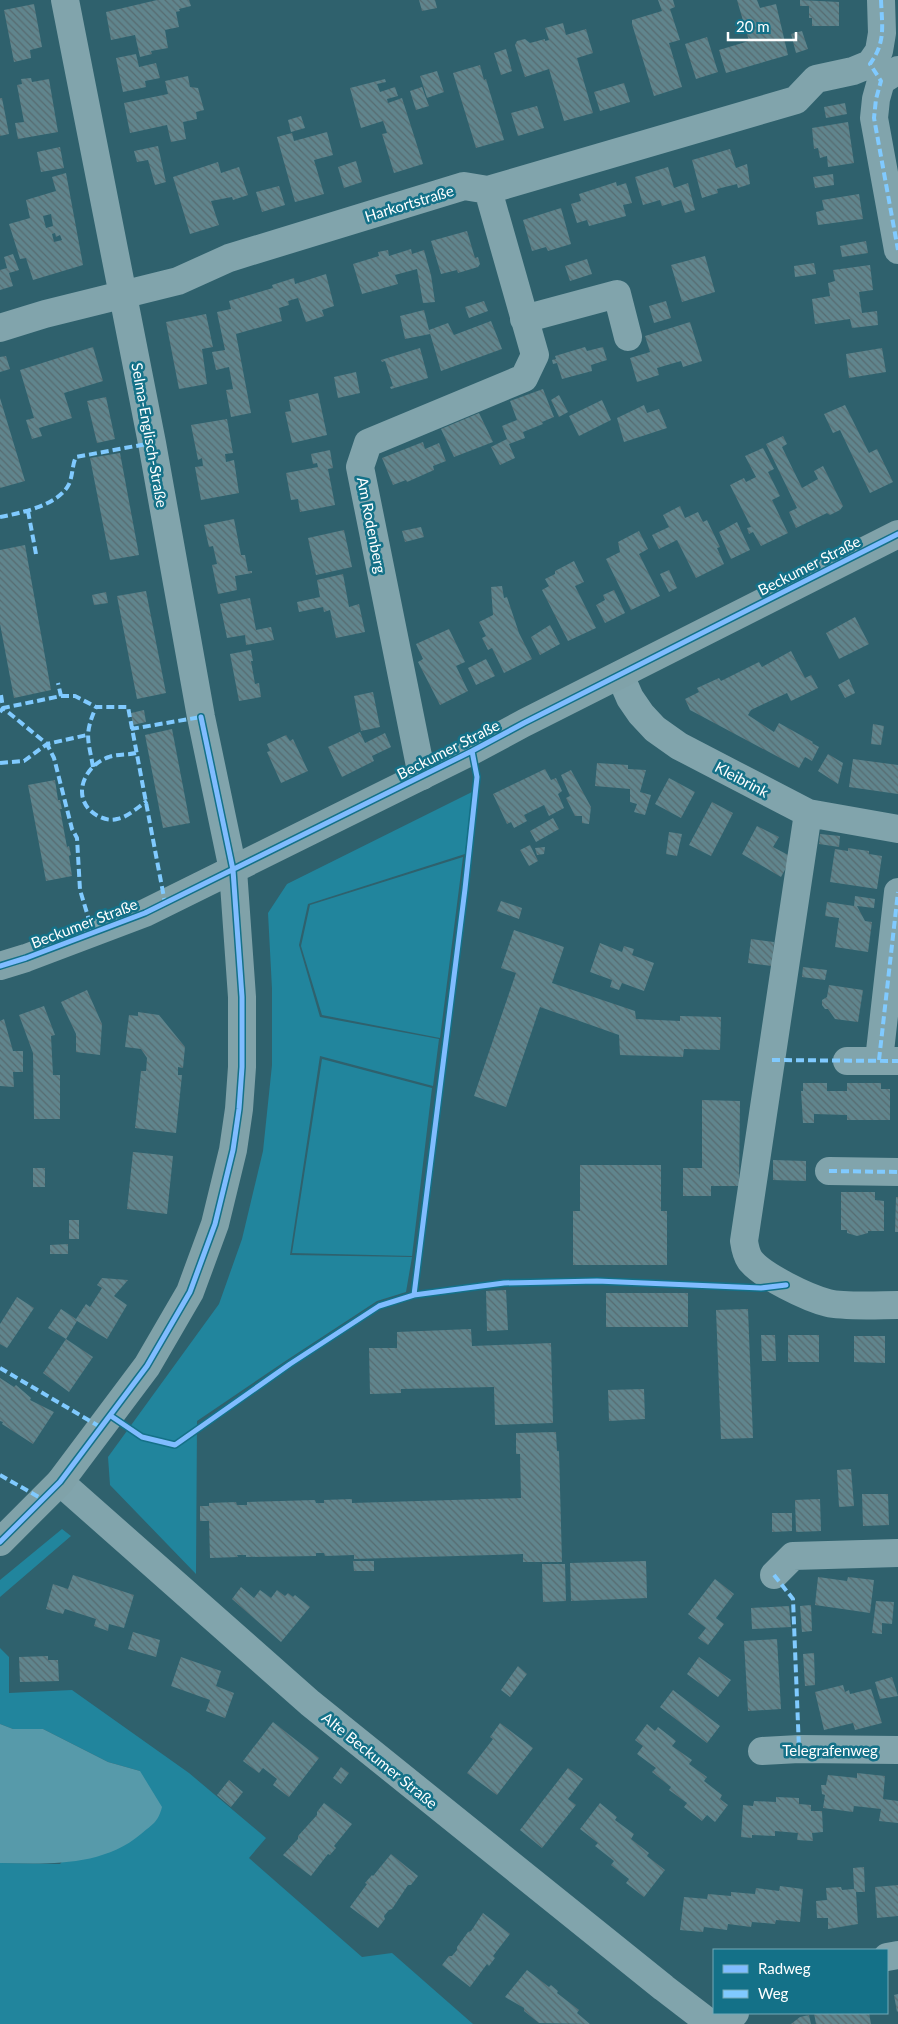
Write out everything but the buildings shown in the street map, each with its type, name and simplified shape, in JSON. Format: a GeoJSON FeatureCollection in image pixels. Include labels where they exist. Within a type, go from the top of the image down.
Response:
{"type":"FeatureCollection","features":[{"type":"Feature","properties":{"kind":"main road","name":"Beckumer Straße"},"geometry":{"type":"LineString","coordinates":[[0,966],[145,913],[422,776],[898,534]]}},
{"type":"Feature","properties":{"kind":"main road"},"geometry":{"type":"LineString","coordinates":[[0,1542],[60,1482],[148,1366],[190,1292],[215,1224],[233,1150],[239,1109],[242,1067],[242,997],[233,870]]}},
{"type":"Feature","properties":{"kind":"street","name":"Selma-Englisch-Straße"},"geometry":{"type":"LineString","coordinates":[[65,0],[152,443],[201,717],[233,870]]}},
{"type":"Feature","properties":{"kind":"street"},"geometry":{"type":"LineString","coordinates":[[881,0],[882,33],[879,51],[883,72],[876,99],[874,118],[898,250]]}},
{"type":"Feature","properties":{"kind":"street","name":"Harkortstraße"},"geometry":{"type":"LineString","coordinates":[[0,328],[45,314],[178,282],[229,258],[464,186],[488,190],[796,100],[816,79],[853,71],[883,72]]}},
{"type":"Feature","properties":{"kind":"street","name":"Am Rodenberg"},"geometry":{"type":"LineString","coordinates":[[422,776],[360,468],[368,443],[524,378],[534,355],[488,190]]}},
{"type":"Feature","properties":{"kind":"street"},"geometry":{"type":"LineString","coordinates":[[524,319],[616,294],[628,337]]}},
{"type":"Feature","properties":{"kind":"street","name":"Kleibrink"},"geometry":{"type":"LineString","coordinates":[[620,675],[630,698],[641,714],[655,729],[679,746],[808,813],[898,829]]}},
{"type":"Feature","properties":{"kind":"street"},"geometry":{"type":"LineString","coordinates":[[808,813],[744,1241],[746,1252],[751,1261],[786,1285],[829,1304],[898,1305]]}},
{"type":"Feature","properties":{"kind":"street"},"geometry":{"type":"LineString","coordinates":[[847,1061],[889,1061],[898,892]]}},
{"type":"Feature","properties":{"kind":"street"},"geometry":{"type":"LineString","coordinates":[[829,1171],[898,1172]]}},
{"type":"Feature","properties":{"kind":"street","name":"Alte Beckumer Straße"},"geometry":{"type":"LineString","coordinates":[[60,1482],[310,1704],[711,2024]]}},
{"type":"Feature","properties":{"kind":"street"},"geometry":{"type":"LineString","coordinates":[[774,1575],[793,1556],[898,1553]]}},
{"type":"Feature","properties":{"kind":"street","name":"Telegrafenweg"},"geometry":{"type":"LineString","coordinates":[[762,1751],[799,1749],[898,1750]]}},
{"type":"Feature","properties":{"kind":"street"},"geometry":{"type":"LineString","coordinates":[[725,2024],[735,2014]]}},
{"type":"Feature","properties":{"kind":"shaded area"},"geometry":{"type":"Polygon","coordinates":[[[472,792],[465,854],[308,904],[299,945],[320,1017],[439,1039],[433,1086],[320,1056],[290,1255],[412,1257],[406,1292],[377,1301],[197,1421],[196,1574],[110,1485],[108,1457],[219,1304],[242,1239],[263,1151],[272,1065],[272,989],[268,913],[287,884],[472,792]]]}},
{"type":"Feature","properties":{"kind":"shaded area"},"geometry":{"type":"Polygon","coordinates":[[[463,857],[440,1038],[322,1015],[301,946],[310,905],[463,857]]]}},
{"type":"Feature","properties":{"kind":"shaded area"},"geometry":{"type":"Polygon","coordinates":[[[322,1059],[432,1088],[412,1256],[292,1253],[322,1059]]]}},
{"type":"Feature","properties":{"kind":"shaded area"},"geometry":{"type":"Polygon","coordinates":[[[62,1529],[71,1536],[0,1597],[0,1580],[62,1529]]]}},
{"type":"Feature","properties":{"kind":"shaded area"},"geometry":{"type":"Polygon","coordinates":[[[0,1648],[9,1657],[9,1693],[72,1690],[189,1773],[266,1838],[249,1858],[362,1957],[392,1953],[473,2024],[0,2024],[0,1863],[60,1864],[140,1771],[108,1762],[43,1729],[13,1729],[0,1724],[0,1648]]]}},
{"type":"Feature","properties":{"kind":"shaded area"},"geometry":{"type":"Polygon","coordinates":[[[0,1724],[13,1729],[43,1729],[108,1762],[140,1771],[162,1807],[157,1819],[149,1828],[126,1845],[92,1858],[37,1864],[0,1863],[0,1724]]]}},
{"type":"Feature","properties":{"kind":"marked path"},"geometry":{"type":"LineString","coordinates":[[881,0],[881,41],[870,64],[881,81],[876,99],[874,118],[898,250]]}},
{"type":"Feature","properties":{"kind":"marked path"},"geometry":{"type":"LineString","coordinates":[[0,517],[39,507],[57,497],[69,484],[76,457],[152,443]]}},
{"type":"Feature","properties":{"kind":"marked path"},"geometry":{"type":"LineString","coordinates":[[28,511],[36,554]]}},
{"type":"Feature","properties":{"kind":"marked path"},"geometry":{"type":"LineString","coordinates":[[1,695],[3,708],[61,696],[58,683]]}},
{"type":"Feature","properties":{"kind":"marked path"},"geometry":{"type":"LineString","coordinates":[[61,696],[75,696],[96,707],[128,707],[165,903]]}},
{"type":"Feature","properties":{"kind":"marked path"},"geometry":{"type":"LineString","coordinates":[[93,767],[88,731],[96,707]]}},
{"type":"Feature","properties":{"kind":"marked path"},"geometry":{"type":"LineString","coordinates":[[0,712],[3,708],[47,744],[54,758],[72,829],[77,838],[80,890],[93,933]]}},
{"type":"Feature","properties":{"kind":"marked path"},"geometry":{"type":"LineString","coordinates":[[131,729],[201,717]]}},
{"type":"Feature","properties":{"kind":"marked path"},"geometry":{"type":"LineString","coordinates":[[0,763],[24,761],[47,744],[87,735]]}},
{"type":"Feature","properties":{"kind":"marked path"},"geometry":{"type":"LineString","coordinates":[[136,753],[112,756],[92,768],[83,784],[84,802],[89,810],[109,820],[125,816],[147,801]]}},
{"type":"Feature","properties":{"kind":"marked path"},"geometry":{"type":"LineString","coordinates":[[879,1060],[898,892]]}},
{"type":"Feature","properties":{"kind":"marked path"},"geometry":{"type":"LineString","coordinates":[[772,1060],[898,1061]]}},
{"type":"Feature","properties":{"kind":"marked path"},"geometry":{"type":"LineString","coordinates":[[829,1171],[898,1172]]}},
{"type":"Feature","properties":{"kind":"marked path"},"geometry":{"type":"LineString","coordinates":[[0,1368],[102,1428]]}},
{"type":"Feature","properties":{"kind":"marked path"},"geometry":{"type":"LineString","coordinates":[[0,1475],[44,1500]]}},
{"type":"Feature","properties":{"kind":"marked path"},"geometry":{"type":"LineString","coordinates":[[774,1575],[793,1599],[799,1749]]}},
{"type":"Feature","properties":{"kind":"cycle path"},"geometry":{"type":"LineString","coordinates":[[0,966],[145,913],[472,751],[898,534]]}},
{"type":"Feature","properties":{"kind":"cycle path"},"geometry":{"type":"LineString","coordinates":[[0,1542],[60,1482],[147,1366],[190,1292],[215,1224],[233,1150],[239,1109],[242,1067],[242,997],[233,870],[201,717]]}},
{"type":"Feature","properties":{"kind":"cycle path"},"geometry":{"type":"LineString","coordinates":[[414,1295],[465,889],[477,777],[472,751]]}},
{"type":"Feature","properties":{"kind":"cycle path"},"geometry":{"type":"LineString","coordinates":[[111,1416],[142,1437],[175,1445],[290,1364],[379,1306],[414,1295],[504,1283],[597,1281],[761,1288],[786,1285]]}}]}
